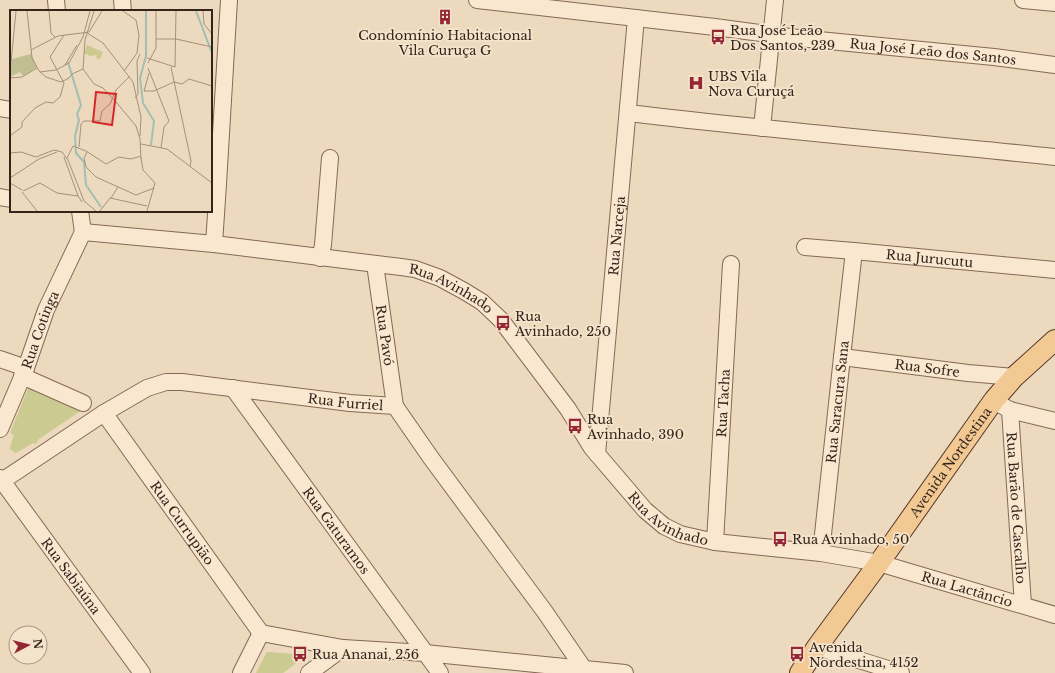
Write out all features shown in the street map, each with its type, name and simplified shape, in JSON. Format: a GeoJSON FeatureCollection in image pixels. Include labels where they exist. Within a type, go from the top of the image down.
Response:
{"type":"FeatureCollection","features":[{"type":"Feature","properties":{"kind":"main road","name":"Avenida Nordestina"},"geometry":{"type":"LineString","coordinates":[[800,673],[817,647],[879,563],[1002,405],[1014,377],[1055,340]]}},
{"type":"Feature","properties":{"kind":"street"},"geometry":{"type":"LineString","coordinates":[[56,0],[58,10]]}},
{"type":"Feature","properties":{"kind":"street"},"geometry":{"type":"LineString","coordinates":[[122,0],[123,10]]}},
{"type":"Feature","properties":{"kind":"street"},"geometry":{"type":"LineString","coordinates":[[214,244],[215,183],[229,0]]}},
{"type":"Feature","properties":{"kind":"street","name":"Rua José Leão dos Santos"},"geometry":{"type":"LineString","coordinates":[[477,0],[715,27],[771,35],[994,57],[1055,65]]}},
{"type":"Feature","properties":{"kind":"street"},"geometry":{"type":"LineString","coordinates":[[762,128],[775,0]]}},
{"type":"Feature","properties":{"kind":"street"},"geometry":{"type":"LineString","coordinates":[[1023,0],[1055,3]]}},
{"type":"Feature","properties":{"kind":"street","name":"Rua Narceja"},"geometry":{"type":"LineString","coordinates":[[597,454],[636,18]]}},
{"type":"Feature","properties":{"kind":"street"},"geometry":{"type":"LineString","coordinates":[[0,108],[10,110]]}},
{"type":"Feature","properties":{"kind":"street"},"geometry":{"type":"LineString","coordinates":[[628,113],[724,125],[1055,157]]}},
{"type":"Feature","properties":{"kind":"street"},"geometry":{"type":"LineString","coordinates":[[320,258],[323,245],[330,158]]}},
{"type":"Feature","properties":{"kind":"street"},"geometry":{"type":"LineString","coordinates":[[0,197],[10,200]]}},
{"type":"Feature","properties":{"kind":"street"},"geometry":{"type":"LineString","coordinates":[[80,212],[83,232]]}},
{"type":"Feature","properties":{"kind":"street","name":"Rua Avinhado"},"geometry":{"type":"LineString","coordinates":[[83,232],[214,244],[415,269],[440,278],[482,302],[501,320],[568,409],[592,448],[645,510],[664,526],[680,534],[715,542],[821,553],[879,563]]}},
{"type":"Feature","properties":{"kind":"street","name":"Rua Cotinga"},"geometry":{"type":"LineString","coordinates":[[0,429],[24,372],[46,310],[83,232]]}},
{"type":"Feature","properties":{"kind":"street","name":"Rua Jurucutu"},"geometry":{"type":"LineString","coordinates":[[805,247],[1055,270]]}},
{"type":"Feature","properties":{"kind":"street","name":"Rua Saracura Sana"},"geometry":{"type":"LineString","coordinates":[[821,553],[854,251]]}},
{"type":"Feature","properties":{"kind":"street","name":"Rua Pavó"},"geometry":{"type":"LineString","coordinates":[[375,264],[395,406]]}},
{"type":"Feature","properties":{"kind":"street","name":"Rua Tacha"},"geometry":{"type":"LineString","coordinates":[[715,542],[731,264]]}},
{"type":"Feature","properties":{"kind":"street","name":"Rua Sofre"},"geometry":{"type":"LineString","coordinates":[[842,357],[968,373],[1014,377]]}},
{"type":"Feature","properties":{"kind":"street"},"geometry":{"type":"LineString","coordinates":[[0,359],[84,403]]}},
{"type":"Feature","properties":{"kind":"street","name":"Rua Furriel"},"geometry":{"type":"LineString","coordinates":[[1,480],[104,413],[148,388],[166,382],[182,382],[350,403],[395,406],[431,458],[545,612],[584,670]]}},
{"type":"Feature","properties":{"kind":"street","name":"Rua Gaturamos"},"geometry":{"type":"LineString","coordinates":[[233,388],[440,673]]}},
{"type":"Feature","properties":{"kind":"street"},"geometry":{"type":"LineString","coordinates":[[1002,405],[1055,421]]}},
{"type":"Feature","properties":{"kind":"street","name":"Rua Barão de Cascalho"},"geometry":{"type":"LineString","coordinates":[[1002,405],[1023,605]]}},
{"type":"Feature","properties":{"kind":"street","name":"Rua Currupião"},"geometry":{"type":"LineString","coordinates":[[104,413],[261,633]]}},
{"type":"Feature","properties":{"kind":"street","name":"Rua Sabiaúna"},"geometry":{"type":"LineString","coordinates":[[1,480],[142,673]]}},
{"type":"Feature","properties":{"kind":"street","name":"Rua Lactâncio"},"geometry":{"type":"LineString","coordinates":[[879,563],[1055,615]]}},
{"type":"Feature","properties":{"kind":"street"},"geometry":{"type":"LineString","coordinates":[[241,673],[261,633],[343,648],[426,653],[624,673]]}},
{"type":"Feature","properties":{"kind":"street"},"geometry":{"type":"LineString","coordinates":[[817,647],[901,673]]}},
{"type":"Feature","properties":{"kind":"street"},"geometry":{"type":"LineString","coordinates":[[309,673],[343,648]]}},
{"type":"Feature","properties":{"kind":"shaded area"},"geometry":{"type":"Polygon","coordinates":[[[31,381],[85,408],[39,439],[36,444],[33,443],[15,453],[10,449],[14,435],[10,433],[31,381]]]}},
{"type":"Feature","properties":{"kind":"shaded area"},"geometry":{"type":"Polygon","coordinates":[[[267,652],[307,655],[283,673],[256,673],[267,652]]]}},
{"type":"Feature","properties":{"kind":"place","name":"Condomínio Habitacional Vila Curuça G"},"geometry":{"type":"Point","coordinates":[445,17]}},
{"type":"Feature","properties":{"kind":"place","name":"Rua José Leão Dos Santos, 239"},"geometry":{"type":"Point","coordinates":[718,37]}},
{"type":"Feature","properties":{"kind":"place","name":"UBS Vila Nova Curuçá"},"geometry":{"type":"Point","coordinates":[696,83]}},
{"type":"Feature","properties":{"kind":"place","name":"Rua Avinhado, 250"},"geometry":{"type":"Point","coordinates":[503,323]}},
{"type":"Feature","properties":{"kind":"place","name":"Rua Avinhado, 390"},"geometry":{"type":"Point","coordinates":[575,426]}},
{"type":"Feature","properties":{"kind":"place","name":"Rua Avinhado, 50"},"geometry":{"type":"Point","coordinates":[780,539]}},
{"type":"Feature","properties":{"kind":"place","name":"Rua Ananai, 256"},"geometry":{"type":"Point","coordinates":[300,654]}},
{"type":"Feature","properties":{"kind":"place","name":"Avenida Nordestina, 4152"},"geometry":{"type":"Point","coordinates":[797,654]}}]}
